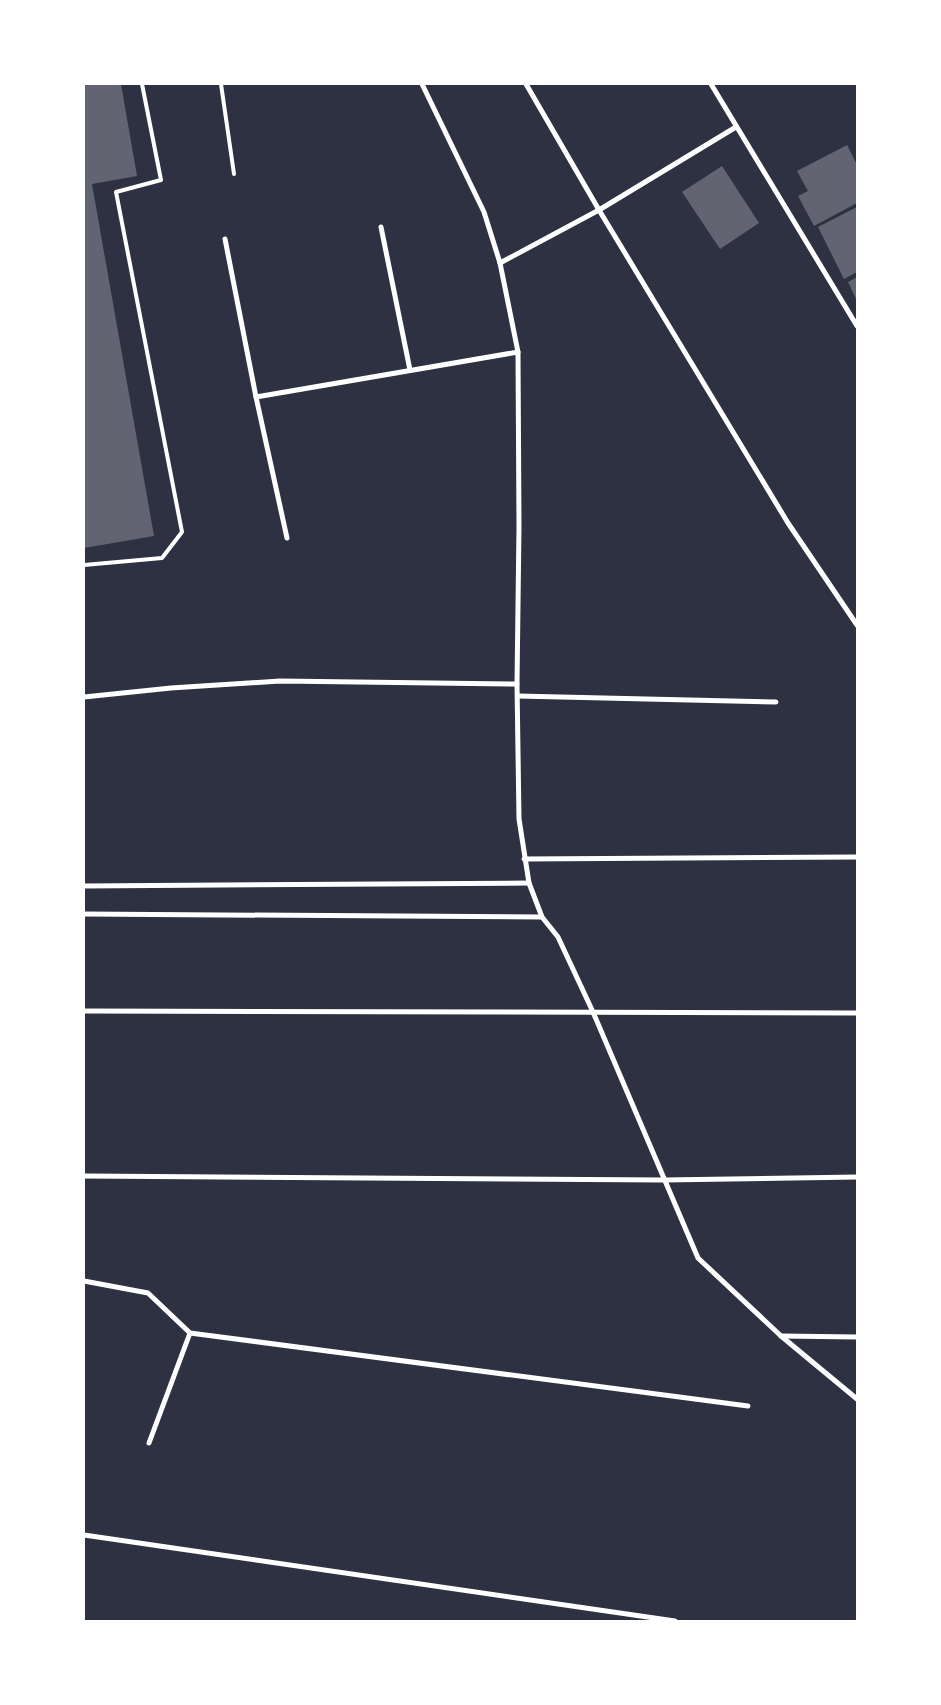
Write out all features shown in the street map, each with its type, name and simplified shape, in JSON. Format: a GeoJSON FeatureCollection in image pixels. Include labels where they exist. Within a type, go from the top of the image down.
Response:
{"type":"FeatureCollection","features":[{"type":"Feature","properties":{"kind":"street"},"geometry":{"type":"LineString","coordinates":[[422,84],[484,212],[500,264],[518,352],[519,527],[517,684],[519,819],[529,883],[542,917],[558,937],[593,1012],[698,1258],[781,1336],[857,1399]]}},
{"type":"Feature","properties":{"kind":"street"},"geometry":{"type":"LineString","coordinates":[[526,84],[599,210],[788,523],[857,625]]}},
{"type":"Feature","properties":{"kind":"street"},"geometry":{"type":"LineString","coordinates":[[711,84],[857,326]]}},
{"type":"Feature","properties":{"kind":"street"},"geometry":{"type":"LineString","coordinates":[[500,264],[599,210],[736,128]]}},
{"type":"Feature","properties":{"kind":"street"},"geometry":{"type":"LineString","coordinates":[[381,227],[410,370]]}},
{"type":"Feature","properties":{"kind":"street"},"geometry":{"type":"LineString","coordinates":[[226,239],[256,396],[287,538]]}},
{"type":"Feature","properties":{"kind":"street"},"geometry":{"type":"LineString","coordinates":[[256,396],[518,352]]}},
{"type":"Feature","properties":{"kind":"street"},"geometry":{"type":"LineString","coordinates":[[84,697],[171,688],[280,681],[517,684]]}},
{"type":"Feature","properties":{"kind":"street"},"geometry":{"type":"LineString","coordinates":[[518,696],[776,702]]}},
{"type":"Feature","properties":{"kind":"street"},"geometry":{"type":"LineString","coordinates":[[524,859],[857,857]]}},
{"type":"Feature","properties":{"kind":"street"},"geometry":{"type":"LineString","coordinates":[[84,886],[529,883]]}},
{"type":"Feature","properties":{"kind":"street"},"geometry":{"type":"LineString","coordinates":[[84,914],[542,917]]}},
{"type":"Feature","properties":{"kind":"street"},"geometry":{"type":"LineString","coordinates":[[84,1011],[857,1013]]}},
{"type":"Feature","properties":{"kind":"street"},"geometry":{"type":"LineString","coordinates":[[84,1176],[664,1180],[857,1177]]}},
{"type":"Feature","properties":{"kind":"street"},"geometry":{"type":"LineString","coordinates":[[84,1281],[148,1293],[190,1333],[748,1406]]}},
{"type":"Feature","properties":{"kind":"street"},"geometry":{"type":"LineString","coordinates":[[149,1443],[190,1333]]}},
{"type":"Feature","properties":{"kind":"street"},"geometry":{"type":"LineString","coordinates":[[781,1336],[857,1337]]}},
{"type":"Feature","properties":{"kind":"street"},"geometry":{"type":"LineString","coordinates":[[84,1535],[675,1621]]}},
{"type":"Feature","properties":{"kind":"lane"},"geometry":{"type":"LineString","coordinates":[[84,565],[162,558],[182,532],[116,192],[161,180],[142,84]]}},
{"type":"Feature","properties":{"kind":"lane"},"geometry":{"type":"LineString","coordinates":[[221,84],[234,174]]}},
{"type":"Feature","properties":{"kind":"building"},"geometry":{"type":"Polygon","coordinates":[[[84,84],[121,84],[137,176],[92,184],[154,536],[84,548],[84,84]]]}},
{"type":"Feature","properties":{"kind":"building"},"geometry":{"type":"Polygon","coordinates":[[[847,145],[857,165],[857,203],[814,226],[798,196],[808,191],[797,171],[847,145]]]}},
{"type":"Feature","properties":{"kind":"building"},"geometry":{"type":"Polygon","coordinates":[[[722,166],[759,223],[720,249],[682,192],[722,166]]]}},
{"type":"Feature","properties":{"kind":"building"},"geometry":{"type":"Polygon","coordinates":[[[857,207],[857,272],[844,279],[818,227],[857,207]]]}},
{"type":"Feature","properties":{"kind":"building"},"geometry":{"type":"Polygon","coordinates":[[[857,277],[857,301],[848,282],[857,277]]]}}]}
